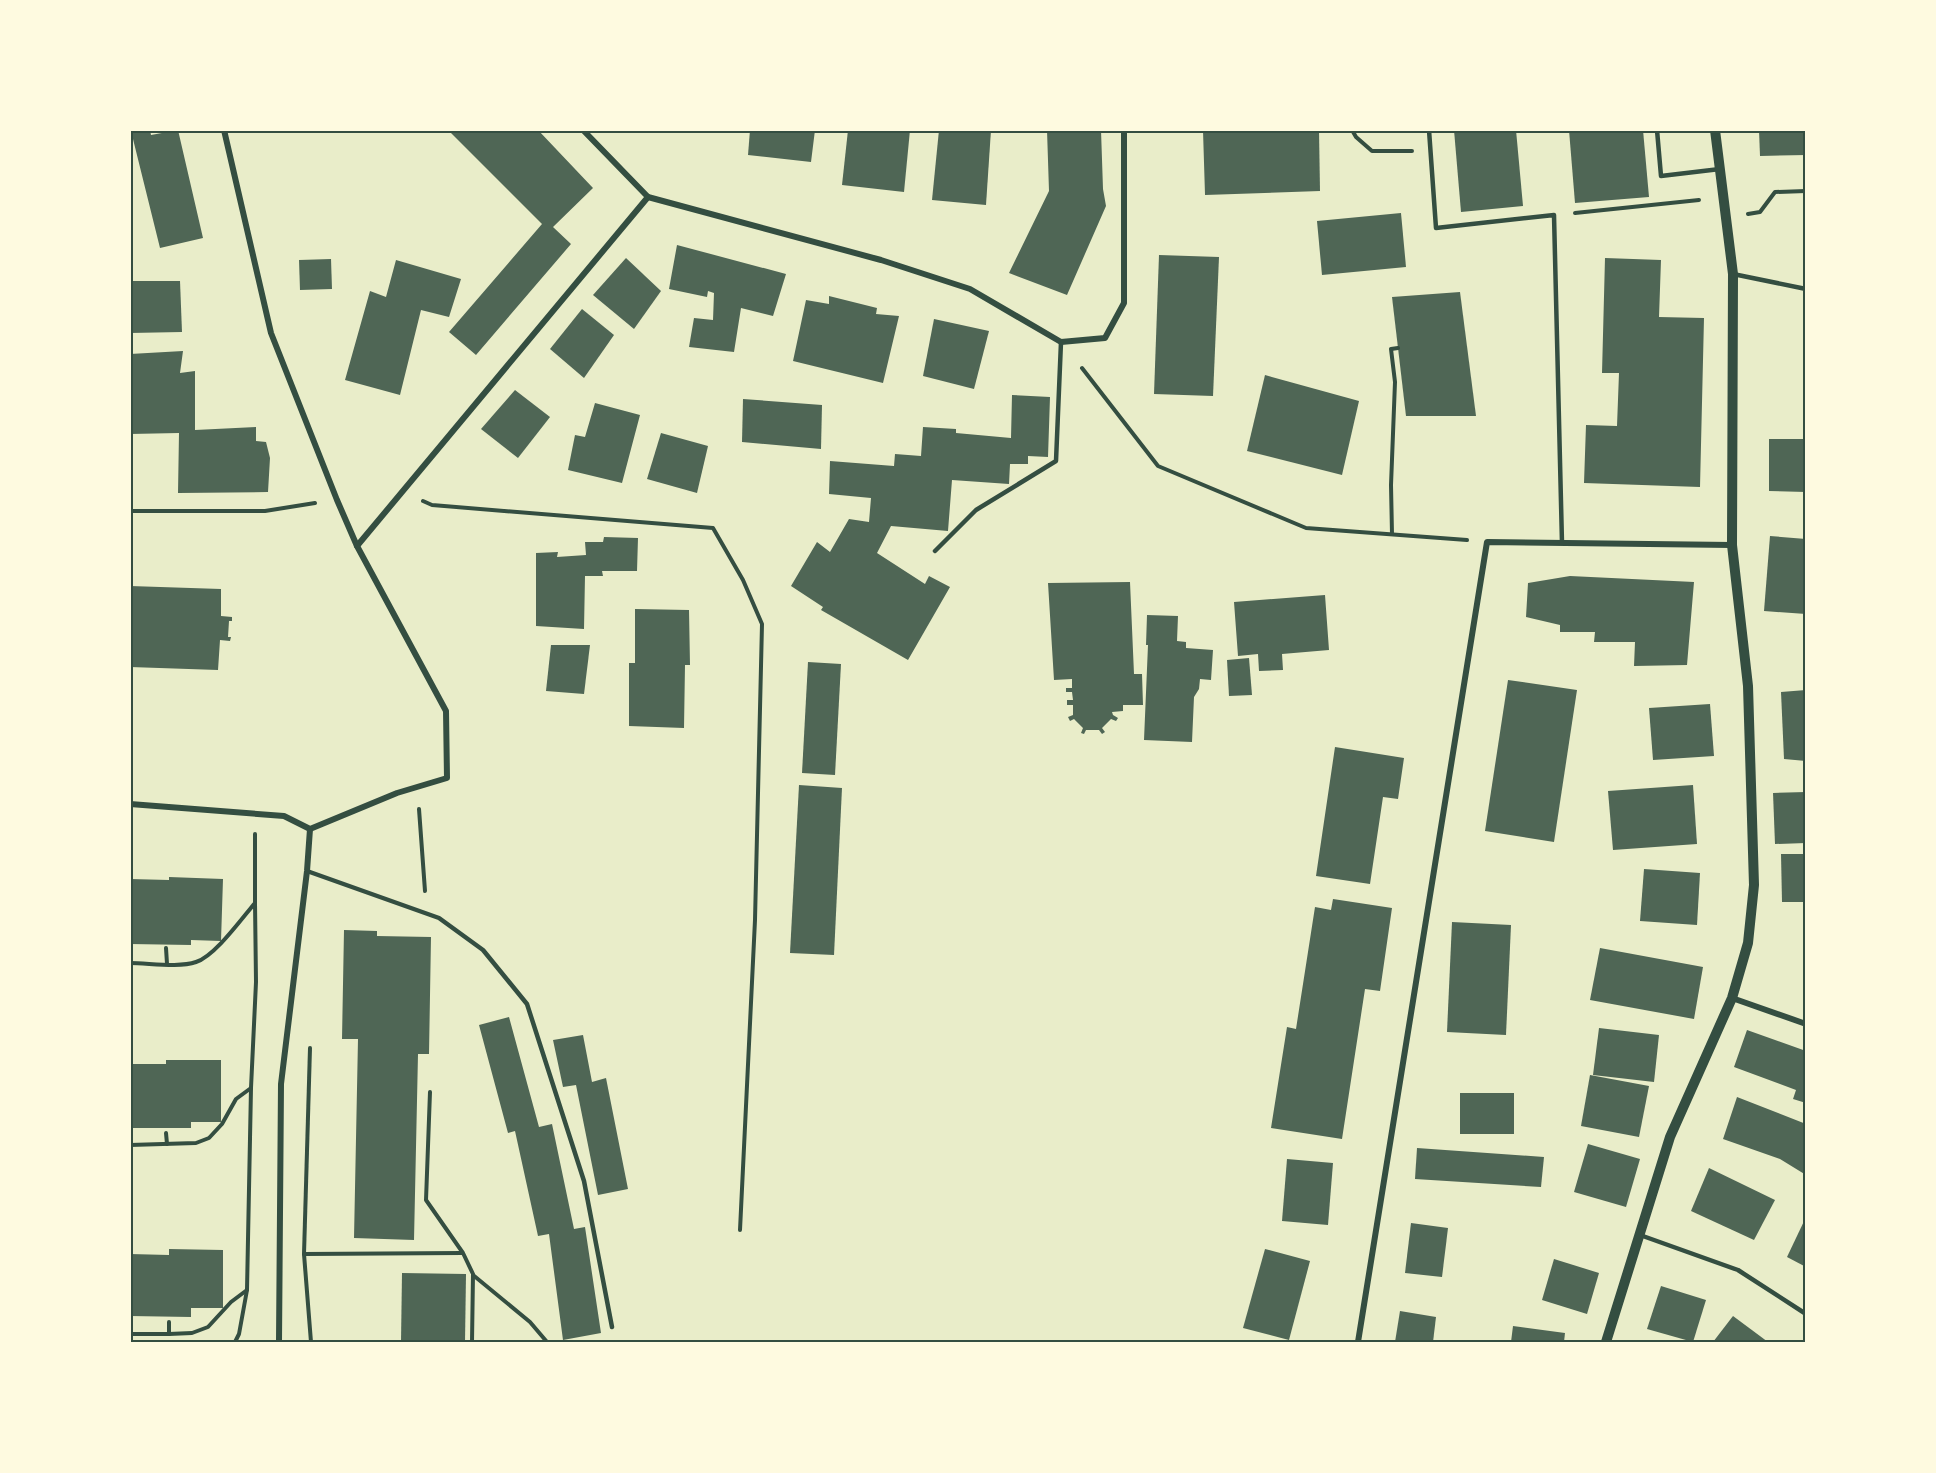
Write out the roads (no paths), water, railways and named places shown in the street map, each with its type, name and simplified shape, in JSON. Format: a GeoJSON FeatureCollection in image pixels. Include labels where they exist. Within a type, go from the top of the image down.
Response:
{"type":"FeatureCollection","features":[{"type":"Feature","properties":{"kind":"street"},"geometry":{"type":"LineString","coordinates":[[130,804],[284,816],[310,829],[397,793],[447,778],[446,711],[357,546],[271,333],[224,130]]}},
{"type":"Feature","properties":{"kind":"street"},"geometry":{"type":"LineString","coordinates":[[583,130],[648,197],[881,260],[970,289],[1061,342],[1105,338],[1124,303],[1124,130]]}},
{"type":"Feature","properties":{"kind":"street"},"geometry":{"type":"LineString","coordinates":[[1606,1342],[1670,1137],[1732,998],[1748,943],[1754,885],[1748,687],[1732,545],[1733,274],[1715,130]]}},
{"type":"Feature","properties":{"kind":"street"},"geometry":{"type":"LineString","coordinates":[[357,546],[403,494],[648,197]]}},
{"type":"Feature","properties":{"kind":"street"},"geometry":{"type":"LineString","coordinates":[[1358,1342],[1487,542],[1732,545]]}},
{"type":"Feature","properties":{"kind":"street"},"geometry":{"type":"LineString","coordinates":[[279,1342],[281,1084],[310,829]]}},
{"type":"Feature","properties":{"kind":"street"},"geometry":{"type":"LineString","coordinates":[[1732,998],[1806,1024]]}},
{"type":"Feature","properties":{"kind":"lane"},"geometry":{"type":"LineString","coordinates":[[1429,130],[1436,228],[1554,215],[1562,543]]}},
{"type":"Feature","properties":{"kind":"lane"},"geometry":{"type":"LineString","coordinates":[[1657,130],[1661,176],[1720,169]]}},
{"type":"Feature","properties":{"kind":"lane"},"geometry":{"type":"LineString","coordinates":[[1733,274],[1806,289]]}},
{"type":"Feature","properties":{"kind":"lane"},"geometry":{"type":"LineString","coordinates":[[935,551],[976,510],[1056,461],[1061,342]]}},
{"type":"Feature","properties":{"kind":"lane"},"geometry":{"type":"LineString","coordinates":[[307,871],[439,918],[483,950],[527,1004],[584,1181],[612,1328]]}},
{"type":"Feature","properties":{"kind":"lane"},"geometry":{"type":"LineString","coordinates":[[1640,1235],[1738,1270],[1806,1314]]}}]}
